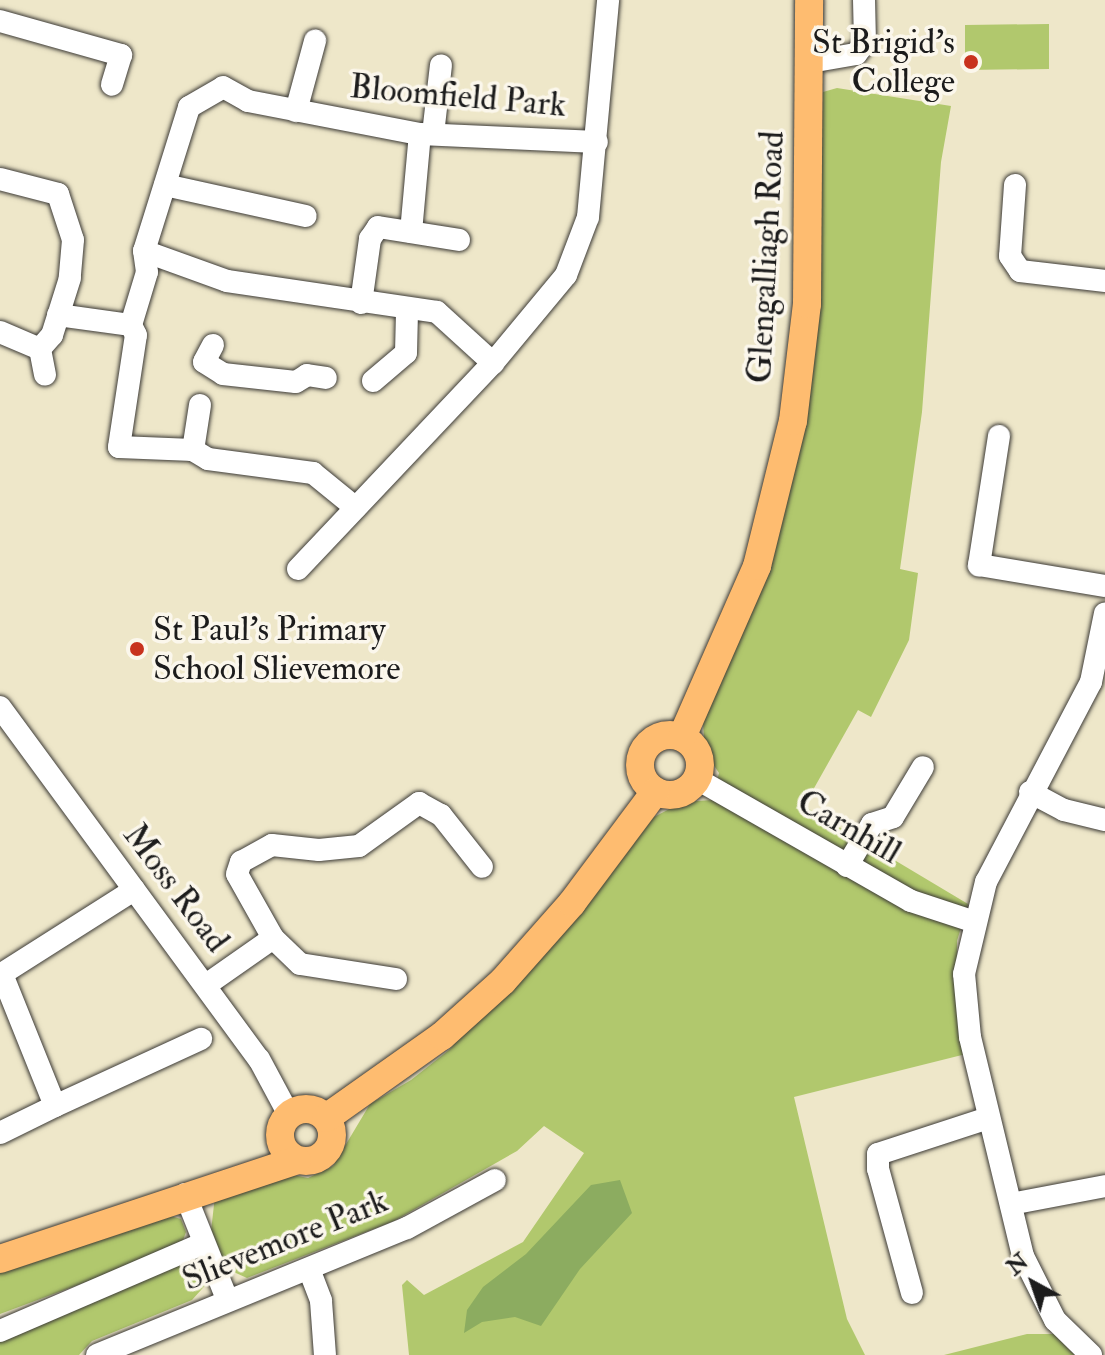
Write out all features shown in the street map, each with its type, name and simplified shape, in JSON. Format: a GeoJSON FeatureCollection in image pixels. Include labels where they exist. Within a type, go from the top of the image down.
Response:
{"type":"FeatureCollection","features":[{"type":"Feature","properties":{"kind":"main road","name":"Glengalliagh Road"},"geometry":{"type":"LineString","coordinates":[[682,737],[757,566],[793,421],[807,304],[809,0]]}},
{"type":"Feature","properties":{"kind":"main road"},"geometry":{"type":"LineString","coordinates":[[657,737],[682,737],[697,751],[697,779],[682,793],[655,792],[639,768],[644,749],[657,737]]}},
{"type":"Feature","properties":{"kind":"main road"},"geometry":{"type":"LineString","coordinates":[[326,1118],[442,1036],[503,981],[572,903],[655,792]]}},
{"type":"Feature","properties":{"kind":"main road"},"geometry":{"type":"LineString","coordinates":[[0,1259],[227,1179],[297,1160],[314,1160],[328,1150],[333,1133],[326,1118],[312,1109],[284,1122],[227,1179]]}},
{"type":"Feature","properties":{"kind":"main road"},"geometry":{"type":"LineString","coordinates":[[284,1122],[284,1150],[297,1160]]}},
{"type":"Feature","properties":{"kind":"street","name":"Bloomfield Park"},"geometry":{"type":"LineString","coordinates":[[298,569],[493,363],[566,275],[588,217],[608,0]]}},
{"type":"Feature","properties":{"kind":"street"},"geometry":{"type":"LineString","coordinates":[[810,62],[856,54],[865,43],[864,0]]}},
{"type":"Feature","properties":{"kind":"street"},"geometry":{"type":"LineString","coordinates":[[0,21],[121,55],[112,85]]}},
{"type":"Feature","properties":{"kind":"street"},"geometry":{"type":"LineString","coordinates":[[296,111],[315,41]]}},
{"type":"Feature","properties":{"kind":"street"},"geometry":{"type":"LineString","coordinates":[[411,232],[426,134],[441,65]]}},
{"type":"Feature","properties":{"kind":"street","name":"Bloomfield Park"},"geometry":{"type":"LineString","coordinates":[[165,185],[189,107],[223,87],[248,101],[426,134],[597,142]]}},
{"type":"Feature","properties":{"kind":"street"},"geometry":{"type":"LineString","coordinates":[[0,179],[58,194],[73,240],[70,278],[58,315],[40,349],[45,375]]}},
{"type":"Feature","properties":{"kind":"street"},"geometry":{"type":"LineString","coordinates":[[306,216],[165,185],[147,272],[131,325],[136,335],[119,447],[193,450],[208,459],[313,473],[356,508]]}},
{"type":"Feature","properties":{"kind":"street"},"geometry":{"type":"LineString","coordinates":[[1015,185],[1010,256],[1020,271],[1105,281]]}},
{"type":"Feature","properties":{"kind":"street"},"geometry":{"type":"LineString","coordinates":[[361,303],[370,239],[378,227],[459,240]]}},
{"type":"Feature","properties":{"kind":"street"},"geometry":{"type":"LineString","coordinates":[[149,252],[227,281],[407,311],[437,312],[493,363]]}},
{"type":"Feature","properties":{"kind":"street"},"geometry":{"type":"LineString","coordinates":[[373,381],[406,353],[407,311]]}},
{"type":"Feature","properties":{"kind":"street"},"geometry":{"type":"LineString","coordinates":[[58,315],[131,325]]}},
{"type":"Feature","properties":{"kind":"street"},"geometry":{"type":"LineString","coordinates":[[0,332],[40,349]]}},
{"type":"Feature","properties":{"kind":"street"},"geometry":{"type":"LineString","coordinates":[[213,345],[204,362],[223,374],[296,382],[307,375],[326,378]]}},
{"type":"Feature","properties":{"kind":"street"},"geometry":{"type":"LineString","coordinates":[[193,450],[200,405]]}},
{"type":"Feature","properties":{"kind":"street"},"geometry":{"type":"LineString","coordinates":[[999,436],[979,565],[1105,586]]}},
{"type":"Feature","properties":{"kind":"street"},"geometry":{"type":"LineString","coordinates":[[1091,1355],[1070,1337],[1037,1290],[988,1118],[970,1037],[964,974],[972,921],[1030,792],[1098,684],[1105,613]]}},
{"type":"Feature","properties":{"kind":"street","name":"Moss Road"},"geometry":{"type":"LineString","coordinates":[[0,707],[259,1059],[284,1122]]}},
{"type":"Feature","properties":{"kind":"street"},"geometry":{"type":"LineString","coordinates":[[847,866],[872,824],[893,817],[923,767]]}},
{"type":"Feature","properties":{"kind":"street","name":"Carnhill"},"geometry":{"type":"LineString","coordinates":[[697,779],[911,901],[972,921]]}},
{"type":"Feature","properties":{"kind":"street"},"geometry":{"type":"LineString","coordinates":[[1030,792],[1064,810],[1105,820]]}},
{"type":"Feature","properties":{"kind":"street"},"geometry":{"type":"LineString","coordinates":[[396,979],[319,971],[300,964],[273,938],[237,874],[253,852],[272,845],[319,850],[359,846],[419,803],[441,815],[482,867]]}},
{"type":"Feature","properties":{"kind":"street"},"geometry":{"type":"LineString","coordinates":[[55,1106],[1,975],[134,890]]}},
{"type":"Feature","properties":{"kind":"street"},"geometry":{"type":"LineString","coordinates":[[206,985],[273,938]]}},
{"type":"Feature","properties":{"kind":"street"},"geometry":{"type":"LineString","coordinates":[[0,1133],[201,1039]]}},
{"type":"Feature","properties":{"kind":"street"},"geometry":{"type":"LineString","coordinates":[[912,1293],[878,1169],[878,1154],[988,1118]]}},
{"type":"Feature","properties":{"kind":"street","name":"Slievemore Park"},"geometry":{"type":"LineString","coordinates":[[97,1355],[227,1299],[407,1228],[495,1180]]}},
{"type":"Feature","properties":{"kind":"street"},"geometry":{"type":"LineString","coordinates":[[1011,1204],[1105,1186]]}},
{"type":"Feature","properties":{"kind":"street"},"geometry":{"type":"LineString","coordinates":[[185,1194],[227,1299]]}},
{"type":"Feature","properties":{"kind":"street","name":"Slievemore Park"},"geometry":{"type":"LineString","coordinates":[[0,1331],[204,1243]]}},
{"type":"Feature","properties":{"kind":"street"},"geometry":{"type":"LineString","coordinates":[[309,1269],[321,1301],[325,1355]]}},
{"type":"Feature","properties":{"kind":"green space"},"geometry":{"type":"Polygon","coordinates":[[[1049,24],[1049,69],[965,70],[965,25],[1049,24]]]}},
{"type":"Feature","properties":{"kind":"green space"},"geometry":{"type":"Polygon","coordinates":[[[837,88],[951,106],[941,162],[922,412],[900,569],[918,573],[909,640],[871,717],[858,710],[804,806],[968,904],[957,941],[957,1003],[966,1054],[794,1097],[847,1319],[865,1355],[409,1355],[402,1285],[407,1280],[424,1295],[523,1242],[584,1153],[544,1126],[517,1151],[394,1221],[247,1278],[227,1269],[211,1231],[215,1196],[288,1174],[308,1178],[333,1166],[370,1104],[411,1080],[449,1050],[652,818],[683,802],[712,800],[719,773],[705,752],[703,723],[747,615],[814,317],[823,92],[837,88]]]}},
{"type":"Feature","properties":{"kind":"green space"},"geometry":{"type":"Polygon","coordinates":[[[620,1180],[632,1213],[580,1269],[541,1326],[515,1317],[482,1322],[464,1333],[467,1310],[483,1287],[526,1254],[591,1185],[620,1180]]]}},
{"type":"Feature","properties":{"kind":"green space"},"geometry":{"type":"Polygon","coordinates":[[[167,1215],[181,1219],[186,1232],[182,1243],[169,1251],[0,1314],[0,1269],[167,1215]]]}},
{"type":"Feature","properties":{"kind":"green space"},"geometry":{"type":"Polygon","coordinates":[[[193,1258],[203,1258],[210,1280],[192,1300],[92,1341],[79,1355],[0,1355],[0,1342],[193,1258]]]}},
{"type":"Feature","properties":{"kind":"green space"},"geometry":{"type":"Polygon","coordinates":[[[1027,1334],[1054,1334],[1075,1355],[944,1355],[1027,1334]]]}},
{"type":"Feature","properties":{"kind":"place","name":"St Brigid's College"},"geometry":{"type":"Point","coordinates":[971,62]}},
{"type":"Feature","properties":{"kind":"place","name":"St Paul's Primary School Slievemore"},"geometry":{"type":"Point","coordinates":[137,649]}}]}
